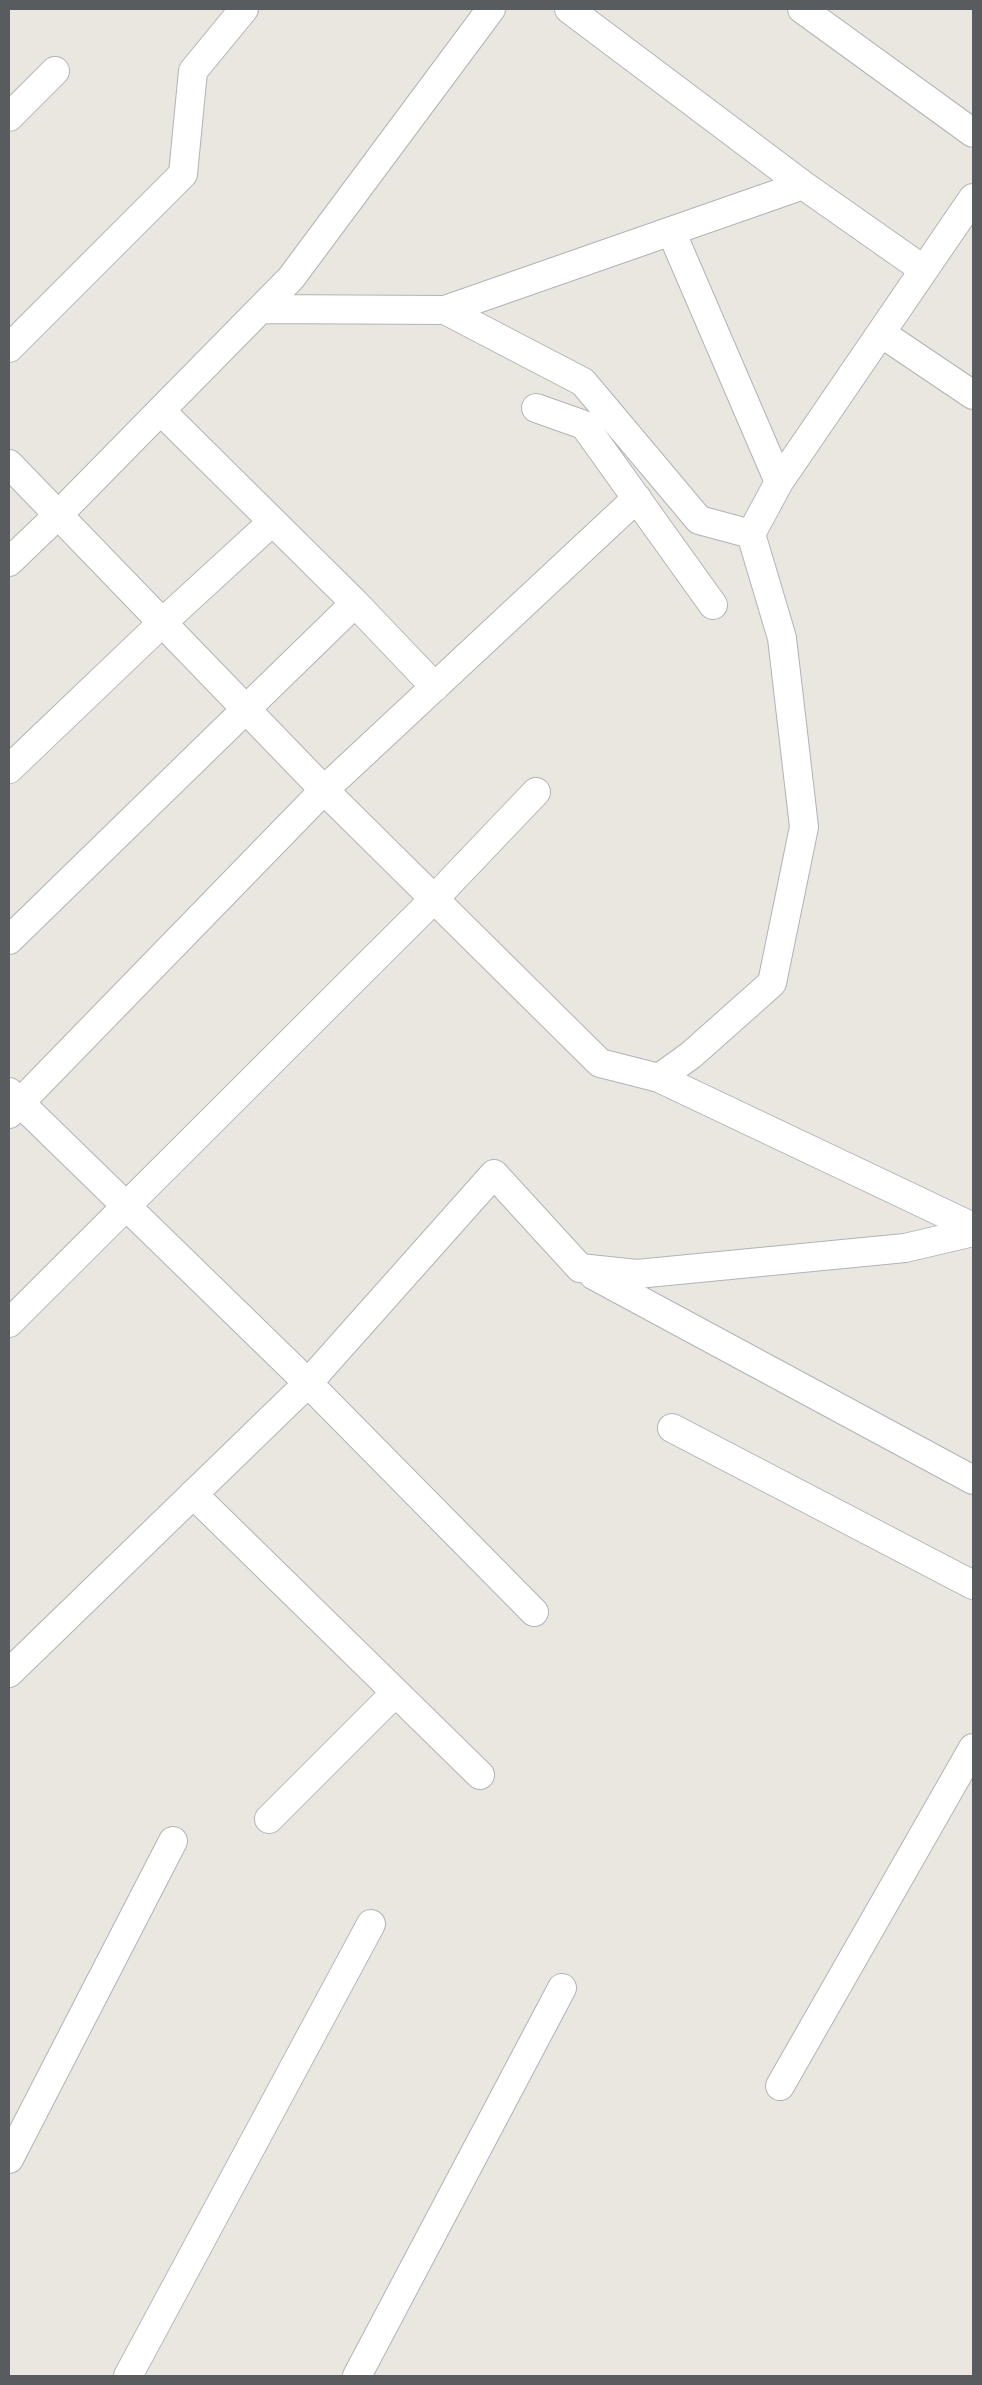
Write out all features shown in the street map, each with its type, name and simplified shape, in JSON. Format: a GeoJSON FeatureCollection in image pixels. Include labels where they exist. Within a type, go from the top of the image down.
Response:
{"type":"FeatureCollection","features":[{"type":"Feature","properties":{"kind":"street"},"geometry":{"type":"LineString","coordinates":[[9,348],[183,174],[193,71],[244,9]]}},
{"type":"Feature","properties":{"kind":"street"},"geometry":{"type":"LineString","coordinates":[[9,562],[59,514],[291,278],[491,9]]}},
{"type":"Feature","properties":{"kind":"street"},"geometry":{"type":"LineString","coordinates":[[569,9],[802,185],[924,270]]}},
{"type":"Feature","properties":{"kind":"street"},"geometry":{"type":"LineString","coordinates":[[802,9],[973,133]]}},
{"type":"Feature","properties":{"kind":"street"},"geometry":{"type":"LineString","coordinates":[[9,117],[56,71]]}},
{"type":"Feature","properties":{"kind":"street"},"geometry":{"type":"LineString","coordinates":[[261,309],[445,310],[802,185]]}},
{"type":"Feature","properties":{"kind":"street"},"geometry":{"type":"LineString","coordinates":[[659,1078],[691,1055],[772,983],[804,827],[782,638],[751,534],[779,482],[924,270],[970,209]]}},
{"type":"Feature","properties":{"kind":"street"},"geometry":{"type":"LineString","coordinates":[[671,231],[779,482]]}},
{"type":"Feature","properties":{"kind":"street"},"geometry":{"type":"LineString","coordinates":[[445,310],[584,382],[699,520],[751,534]]}},
{"type":"Feature","properties":{"kind":"street"},"geometry":{"type":"LineString","coordinates":[[881,333],[973,395]]}},
{"type":"Feature","properties":{"kind":"street"},"geometry":{"type":"LineString","coordinates":[[536,408],[584,425],[713,605]]}},
{"type":"Feature","properties":{"kind":"street"},"geometry":{"type":"LineString","coordinates":[[161,410],[355,603],[435,687]]}},
{"type":"Feature","properties":{"kind":"street"},"geometry":{"type":"LineString","coordinates":[[9,464],[324,790],[600,1063],[659,1078],[973,1226]]}},
{"type":"Feature","properties":{"kind":"street"},"geometry":{"type":"LineString","coordinates":[[534,1612],[308,1383],[125,1206],[12,1103],[324,790],[637,498]]}},
{"type":"Feature","properties":{"kind":"street"},"geometry":{"type":"LineString","coordinates":[[9,770],[163,622],[272,522]]}},
{"type":"Feature","properties":{"kind":"street"},"geometry":{"type":"LineString","coordinates":[[9,940],[355,603]]}},
{"type":"Feature","properties":{"kind":"street"},"geometry":{"type":"LineString","coordinates":[[9,1323],[434,899],[536,792]]}},
{"type":"Feature","properties":{"kind":"street"},"geometry":{"type":"LineString","coordinates":[[9,1672],[308,1383],[494,1174],[580,1268],[973,1480]]}},
{"type":"Feature","properties":{"kind":"street"},"geometry":{"type":"LineString","coordinates":[[580,1268],[636,1274],[905,1248],[973,1232]]}},
{"type":"Feature","properties":{"kind":"street"},"geometry":{"type":"LineString","coordinates":[[672,1428],[973,1585]]}},
{"type":"Feature","properties":{"kind":"street"},"geometry":{"type":"LineString","coordinates":[[193,1494],[480,1775]]}},
{"type":"Feature","properties":{"kind":"street"},"geometry":{"type":"LineString","coordinates":[[269,1819],[395,1693]]}},
{"type":"Feature","properties":{"kind":"street"},"geometry":{"type":"LineString","coordinates":[[780,2086],[973,1748]]}},
{"type":"Feature","properties":{"kind":"street"},"geometry":{"type":"LineString","coordinates":[[9,2159],[173,1841]]}},
{"type":"Feature","properties":{"kind":"street"},"geometry":{"type":"LineString","coordinates":[[128,2376],[371,1924]]}},
{"type":"Feature","properties":{"kind":"street"},"geometry":{"type":"LineString","coordinates":[[357,2376],[562,1988]]}}]}
